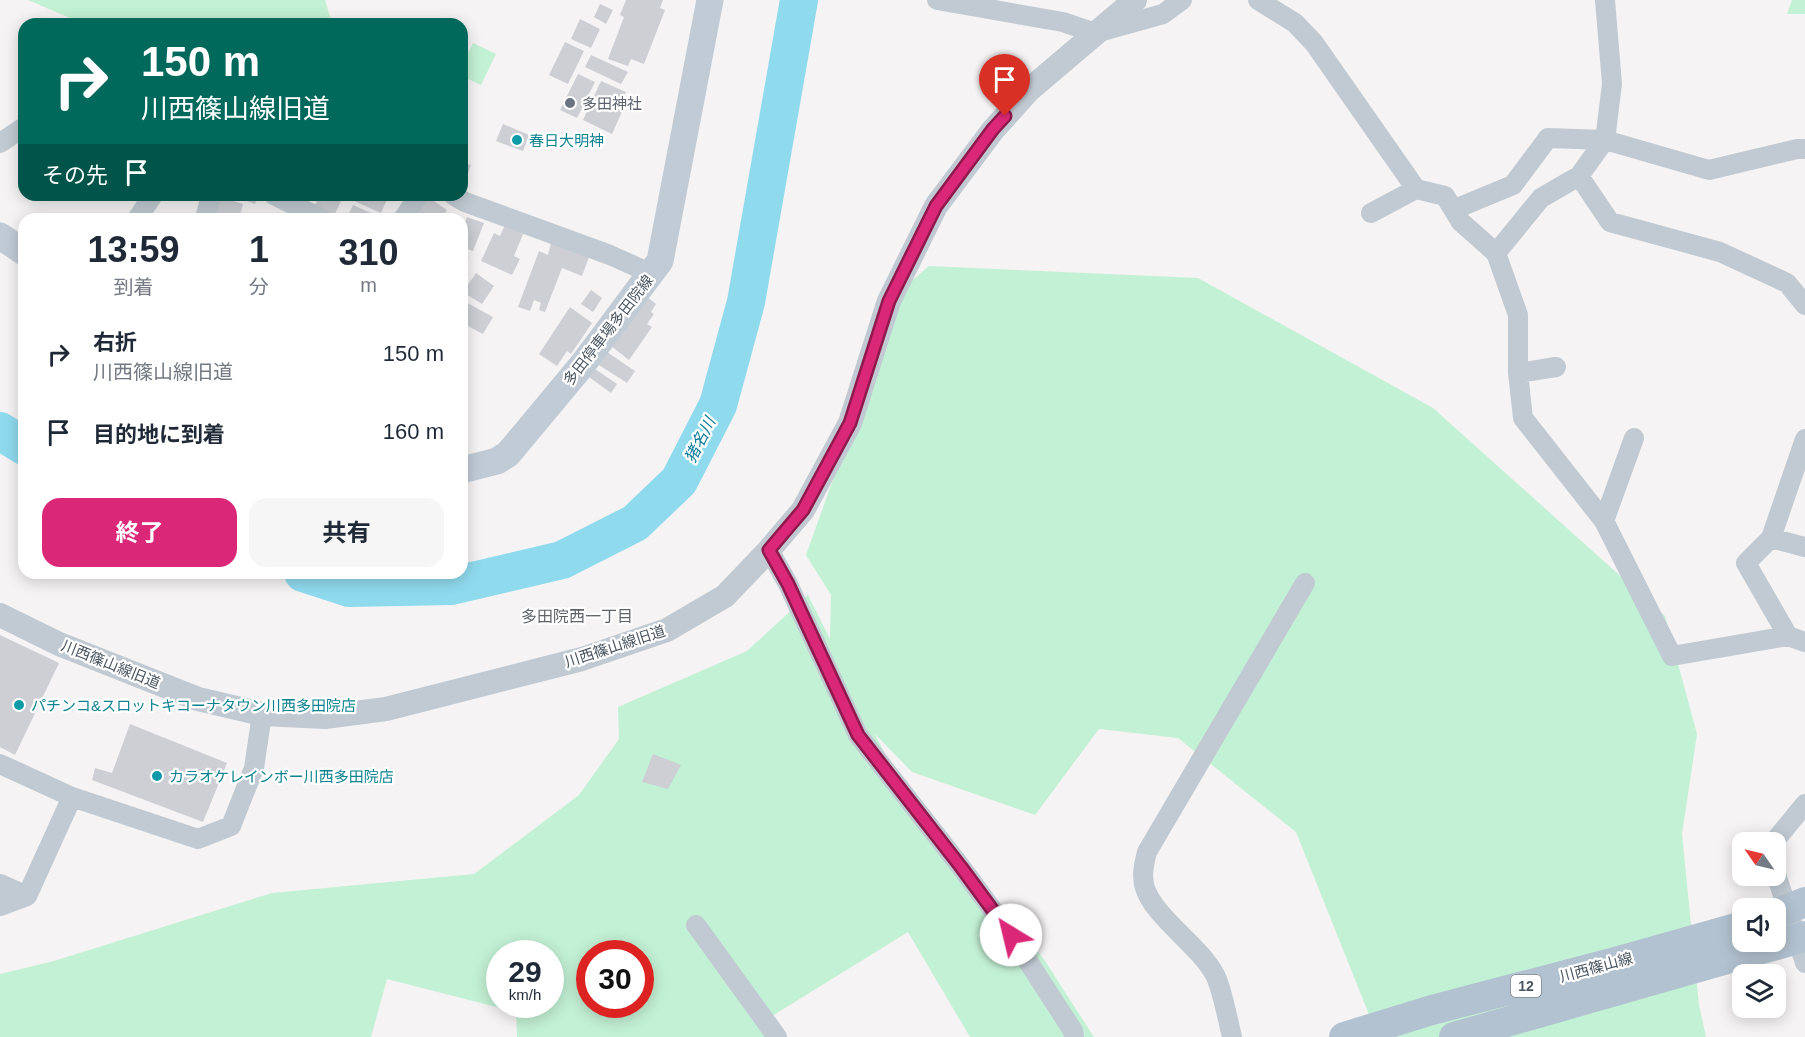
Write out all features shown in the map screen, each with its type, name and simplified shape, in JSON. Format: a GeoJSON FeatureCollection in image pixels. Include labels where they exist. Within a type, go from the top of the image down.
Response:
{"type":"FeatureCollection","features":[{"type":"Feature","properties":{"kind":"main road","name":"多田停車場多田院線"},"geometry":{"type":"LineString","coordinates":[[468,468],[497,461],[508,454],[583,364],[660,261],[710,0]]}},
{"type":"Feature","properties":{"kind":"main road"},"geometry":{"type":"LineString","coordinates":[[0,236],[18,248]]}},
{"type":"Feature","properties":{"kind":"main road"},"geometry":{"type":"LineString","coordinates":[[1786,910],[1805,902]]}},
{"type":"Feature","properties":{"kind":"main road","name":"川西篠山線"},"geometry":{"type":"LineString","coordinates":[[1344,1037],[1432,1010],[1732,929]]}},
{"type":"Feature","properties":{"kind":"main road","name":"川西篠山線"},"geometry":{"type":"LineString","coordinates":[[1454,1037],[1805,936]]}},
{"type":"Feature","properties":{"kind":"street","name":"川西篠山線旧道"},"geometry":{"type":"LineString","coordinates":[[0,615],[59,644],[198,699],[262,714],[325,717],[386,709],[582,658],[667,630],[725,596],[803,510],[850,423],[889,301],[936,206],[993,129],[1029,90],[1135,0]]}},
{"type":"Feature","properties":{"kind":"street"},"geometry":{"type":"LineString","coordinates":[[946,2],[1063,22],[1095,33],[1163,14],[1182,0]]}},
{"type":"Feature","properties":{"kind":"street"},"geometry":{"type":"LineString","coordinates":[[1258,0],[1295,23],[1314,43],[1416,189],[1445,196],[1461,222],[1496,253],[1518,315],[1518,373],[1523,418],[1604,521],[1672,656],[1796,639],[1746,563],[1770,538],[1805,439]]}},
{"type":"Feature","properties":{"kind":"street"},"geometry":{"type":"LineString","coordinates":[[1496,253],[1541,198],[1579,176],[1605,141],[1612,84],[1605,0]]}},
{"type":"Feature","properties":{"kind":"street"},"geometry":{"type":"LineString","coordinates":[[0,143],[18,131]]}},
{"type":"Feature","properties":{"kind":"street"},"geometry":{"type":"LineString","coordinates":[[1455,209],[1513,185],[1548,138],[1605,141],[1709,170],[1805,149]]}},
{"type":"Feature","properties":{"kind":"street"},"geometry":{"type":"LineString","coordinates":[[1579,176],[1610,222],[1720,252],[1787,283],[1805,305]]}},
{"type":"Feature","properties":{"kind":"street"},"geometry":{"type":"LineString","coordinates":[[1371,213],[1416,189]]}},
{"type":"Feature","properties":{"kind":"street"},"geometry":{"type":"LineString","coordinates":[[286,201],[310,213]]}},
{"type":"Feature","properties":{"kind":"street"},"geometry":{"type":"LineString","coordinates":[[463,201],[610,255],[652,274]]}},
{"type":"Feature","properties":{"kind":"street"},"geometry":{"type":"LineString","coordinates":[[1518,373],[1556,367]]}},
{"type":"Feature","properties":{"kind":"street"},"geometry":{"type":"LineString","coordinates":[[1604,521],[1634,438]]}},
{"type":"Feature","properties":{"kind":"street"},"geometry":{"type":"LineString","coordinates":[[1770,538],[1805,547]]}},
{"type":"Feature","properties":{"kind":"street"},"geometry":{"type":"LineString","coordinates":[[769,550],[788,584],[858,735],[1011,935],[1073,1031],[1074,1037]]}},
{"type":"Feature","properties":{"kind":"street"},"geometry":{"type":"LineString","coordinates":[[1232,1037],[1215,975],[1153,903],[1145,888],[1143,871],[1147,852],[1305,583]]}},
{"type":"Feature","properties":{"kind":"street"},"geometry":{"type":"LineString","coordinates":[[0,765],[72,797],[198,839],[231,826],[254,768],[262,714]]}},
{"type":"Feature","properties":{"kind":"street"},"geometry":{"type":"LineString","coordinates":[[0,906],[27,896],[72,797]]}},
{"type":"Feature","properties":{"kind":"street"},"geometry":{"type":"LineString","coordinates":[[1782,832],[1805,804]]}},
{"type":"Feature","properties":{"kind":"street"},"geometry":{"type":"LineString","coordinates":[[0,884],[27,896]]}},
{"type":"Feature","properties":{"kind":"street"},"geometry":{"type":"LineString","coordinates":[[1780,886],[1805,963]]}},
{"type":"Feature","properties":{"kind":"street"},"geometry":{"type":"LineString","coordinates":[[696,925],[777,1037]]}},
{"type":"Feature","properties":{"kind":"green space"},"geometry":{"type":"Polygon","coordinates":[[[28,0],[325,0],[330,18],[70,18],[28,0]]]}},
{"type":"Feature","properties":{"kind":"green space"},"geometry":{"type":"Polygon","coordinates":[[[1792,0],[1805,0],[1805,14],[1787,14],[1792,0]]]}},
{"type":"Feature","properties":{"kind":"green space"},"geometry":{"type":"Polygon","coordinates":[[[473,43],[496,54],[481,85],[468,79],[468,53],[473,43]]]}},
{"type":"Feature","properties":{"kind":"green space"},"geometry":{"type":"Polygon","coordinates":[[[929,266],[1198,278],[1433,408],[1665,616],[1697,734],[1682,834],[1699,1005],[1706,1037],[1378,1037],[1296,832],[1178,738],[1099,729],[1035,815],[912,772],[875,734],[887,758],[1045,961],[1094,1037],[970,1037],[908,932],[764,1021],[775,1037],[517,1037],[516,1018],[564,1018],[564,940],[486,940],[486,1004],[387,979],[371,1037],[0,1037],[0,974],[54,961],[272,893],[474,874],[579,795],[619,739],[618,707],[747,651],[808,595],[830,639],[831,595],[806,555],[901,290],[929,266]]]}},
{"type":"Feature","properties":{"kind":"building"},"geometry":{"type":"Polygon","coordinates":[[[626,0],[663,0],[660,8],[665,10],[644,64],[631,59],[628,66],[608,59],[624,17],[620,15],[626,0]]]}},
{"type":"Feature","properties":{"kind":"building"},"geometry":{"type":"Polygon","coordinates":[[[600,4],[613,10],[606,24],[594,17],[600,4]]]}},
{"type":"Feature","properties":{"kind":"building"},"geometry":{"type":"Polygon","coordinates":[[[580,19],[600,29],[591,48],[571,39],[580,19]]]}},
{"type":"Feature","properties":{"kind":"building"},"geometry":{"type":"Polygon","coordinates":[[[565,42],[584,51],[568,84],[549,75],[565,42]]]}},
{"type":"Feature","properties":{"kind":"building"},"geometry":{"type":"Polygon","coordinates":[[[591,55],[628,72],[621,84],[585,67],[591,55]]]}},
{"type":"Feature","properties":{"kind":"building"},"geometry":{"type":"Polygon","coordinates":[[[578,74],[595,82],[577,118],[560,110],[578,74]]]}},
{"type":"Feature","properties":{"kind":"building"},"geometry":{"type":"Polygon","coordinates":[[[601,81],[626,92],[620,103],[625,105],[612,134],[583,120],[601,81]]]}},
{"type":"Feature","properties":{"kind":"building"},"geometry":{"type":"Polygon","coordinates":[[[503,124],[529,135],[523,151],[496,141],[503,124]]]}},
{"type":"Feature","properties":{"kind":"building"},"geometry":{"type":"Polygon","coordinates":[[[215,201],[233,201],[243,204],[241,213],[212,213],[215,201]]]}},
{"type":"Feature","properties":{"kind":"building"},"geometry":{"type":"Polygon","coordinates":[[[317,201],[341,201],[335,213],[327,213],[314,207],[317,201]]]}},
{"type":"Feature","properties":{"kind":"building"},"geometry":{"type":"Polygon","coordinates":[[[354,201],[386,201],[381,213],[354,201]]]}},
{"type":"Feature","properties":{"kind":"building"},"geometry":{"type":"Polygon","coordinates":[[[425,201],[434,201],[447,210],[445,213],[418,213],[425,201]]]}},
{"type":"Feature","properties":{"kind":"building"},"geometry":{"type":"Polygon","coordinates":[[[353,205],[371,213],[349,213],[353,205]]]}},
{"type":"Feature","properties":{"kind":"building"},"geometry":{"type":"Polygon","coordinates":[[[468,217],[484,223],[473,251],[468,249],[468,217]]]}},
{"type":"Feature","properties":{"kind":"building"},"geometry":{"type":"Polygon","coordinates":[[[505,225],[523,234],[514,256],[520,259],[512,275],[481,261],[494,233],[500,236],[505,225]]]}},
{"type":"Feature","properties":{"kind":"building"},"geometry":{"type":"Polygon","coordinates":[[[551,243],[589,257],[582,276],[562,268],[545,312],[539,310],[541,303],[534,300],[530,311],[518,307],[539,251],[548,255],[551,243]]]}},
{"type":"Feature","properties":{"kind":"building"},"geometry":{"type":"Polygon","coordinates":[[[476,273],[494,286],[482,304],[468,295],[468,285],[476,273]]]}},
{"type":"Feature","properties":{"kind":"building"},"geometry":{"type":"Polygon","coordinates":[[[591,290],[602,298],[593,312],[581,304],[591,290]]]}},
{"type":"Feature","properties":{"kind":"building"},"geometry":{"type":"Polygon","coordinates":[[[646,296],[656,304],[651,312],[654,314],[647,324],[652,327],[629,360],[611,346],[646,296]]]}},
{"type":"Feature","properties":{"kind":"building"},"geometry":{"type":"Polygon","coordinates":[[[468,303],[493,317],[483,334],[468,326],[468,303]]]}},
{"type":"Feature","properties":{"kind":"building"},"geometry":{"type":"Polygon","coordinates":[[[570,307],[592,323],[571,354],[567,351],[557,366],[539,354],[570,307]]]}},
{"type":"Feature","properties":{"kind":"building"},"geometry":{"type":"Polygon","coordinates":[[[607,352],[635,371],[627,383],[599,365],[607,352]]]}},
{"type":"Feature","properties":{"kind":"building"},"geometry":{"type":"Polygon","coordinates":[[[595,369],[617,384],[611,393],[589,377],[595,369]]]}},
{"type":"Feature","properties":{"kind":"building","name":"パチンコ&スロットキコーナタウン川西多田院店"},"geometry":{"type":"Polygon","coordinates":[[[0,635],[59,663],[15,755],[0,747],[0,635]]]}},
{"type":"Feature","properties":{"kind":"building","name":"カラオケレインボー川西多田院店"},"geometry":{"type":"Polygon","coordinates":[[[130,724],[227,763],[203,822],[92,780],[95,768],[112,773],[130,724]]]}},
{"type":"Feature","properties":{"kind":"building"},"geometry":{"type":"Polygon","coordinates":[[[653,754],[681,765],[668,789],[642,782],[653,754]]]}},
{"type":"Feature","properties":{"kind":"waterway","name":"猪名川"},"geometry":{"type":"LineString","coordinates":[[321,579],[349,588],[451,586],[562,560],[635,523],[679,481],[718,405],[746,302],[799,0]]}},
{"type":"Feature","properties":{"kind":"waterway","name":"猪名川"},"geometry":{"type":"LineString","coordinates":[[0,431],[18,442]]}},
{"type":"Feature","properties":{"kind":"place","name":"多田神社"},"geometry":{"type":"Point","coordinates":[570,103]}},
{"type":"Feature","properties":{"kind":"place","name":"春日大明神"},"geometry":{"type":"Point","coordinates":[517,140]}},
{"type":"Feature","properties":{"kind":"place","name":"パチンコ&スロットキコーナタウン川西多田院店"},"geometry":{"type":"Point","coordinates":[19,705]}},
{"type":"Feature","properties":{"kind":"place","name":"カラオケレインボー川西多田院店"},"geometry":{"type":"Point","coordinates":[157,776]}},
{"type":"Feature","properties":{"kind":"district","name":"多田院西一丁目"},"geometry":{"type":"Point","coordinates":[577,616]}},
{"type":"Feature","properties":{"kind":"route"},"geometry":{"type":"LineString","coordinates":[[1005,116],[936,206],[889,301],[850,423],[803,510],[769,550],[788,584],[858,735],[1011,935]]}}]}
